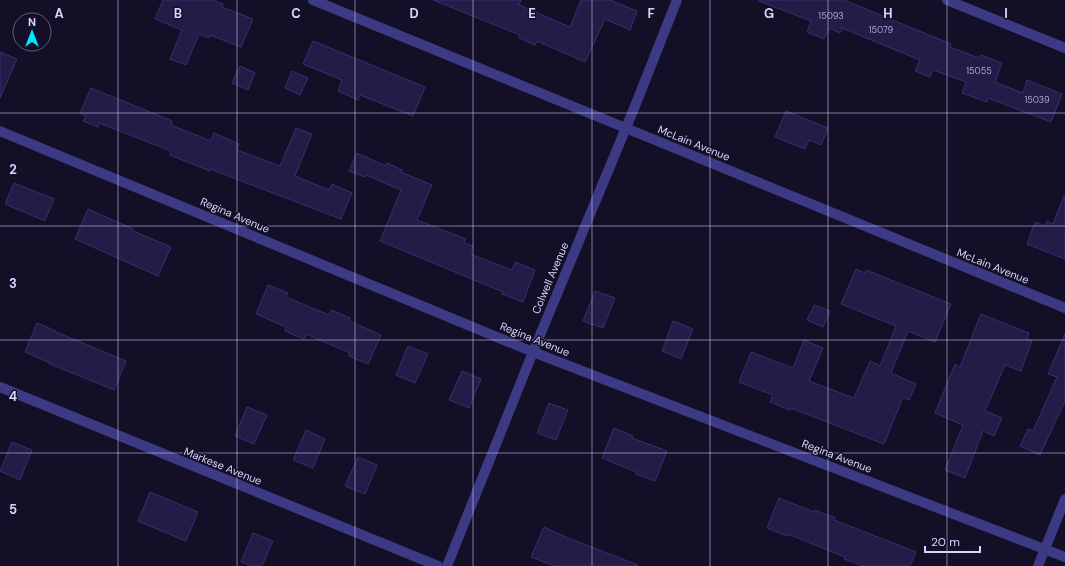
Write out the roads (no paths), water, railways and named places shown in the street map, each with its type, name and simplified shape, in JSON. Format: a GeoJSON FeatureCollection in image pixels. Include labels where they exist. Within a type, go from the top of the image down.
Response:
{"type":"FeatureCollection","features":[{"type":"Feature","properties":{"kind":"street","name":"McLain Avenue"},"geometry":{"type":"LineString","coordinates":[[313,0],[1065,308]]}},
{"type":"Feature","properties":{"kind":"street","name":"Colwell Avenue"},"geometry":{"type":"LineString","coordinates":[[447,566],[677,0]]}},
{"type":"Feature","properties":{"kind":"street"},"geometry":{"type":"LineString","coordinates":[[947,0],[1065,48]]}},
{"type":"Feature","properties":{"kind":"street","name":"Regina Avenue"},"geometry":{"type":"LineString","coordinates":[[0,130],[533,352],[1065,557]]}},
{"type":"Feature","properties":{"kind":"street","name":"Markese Avenue"},"geometry":{"type":"LineString","coordinates":[[0,388],[438,566]]}},
{"type":"Feature","properties":{"kind":"street"},"geometry":{"type":"LineString","coordinates":[[1038,566],[1065,499]]}}]}
